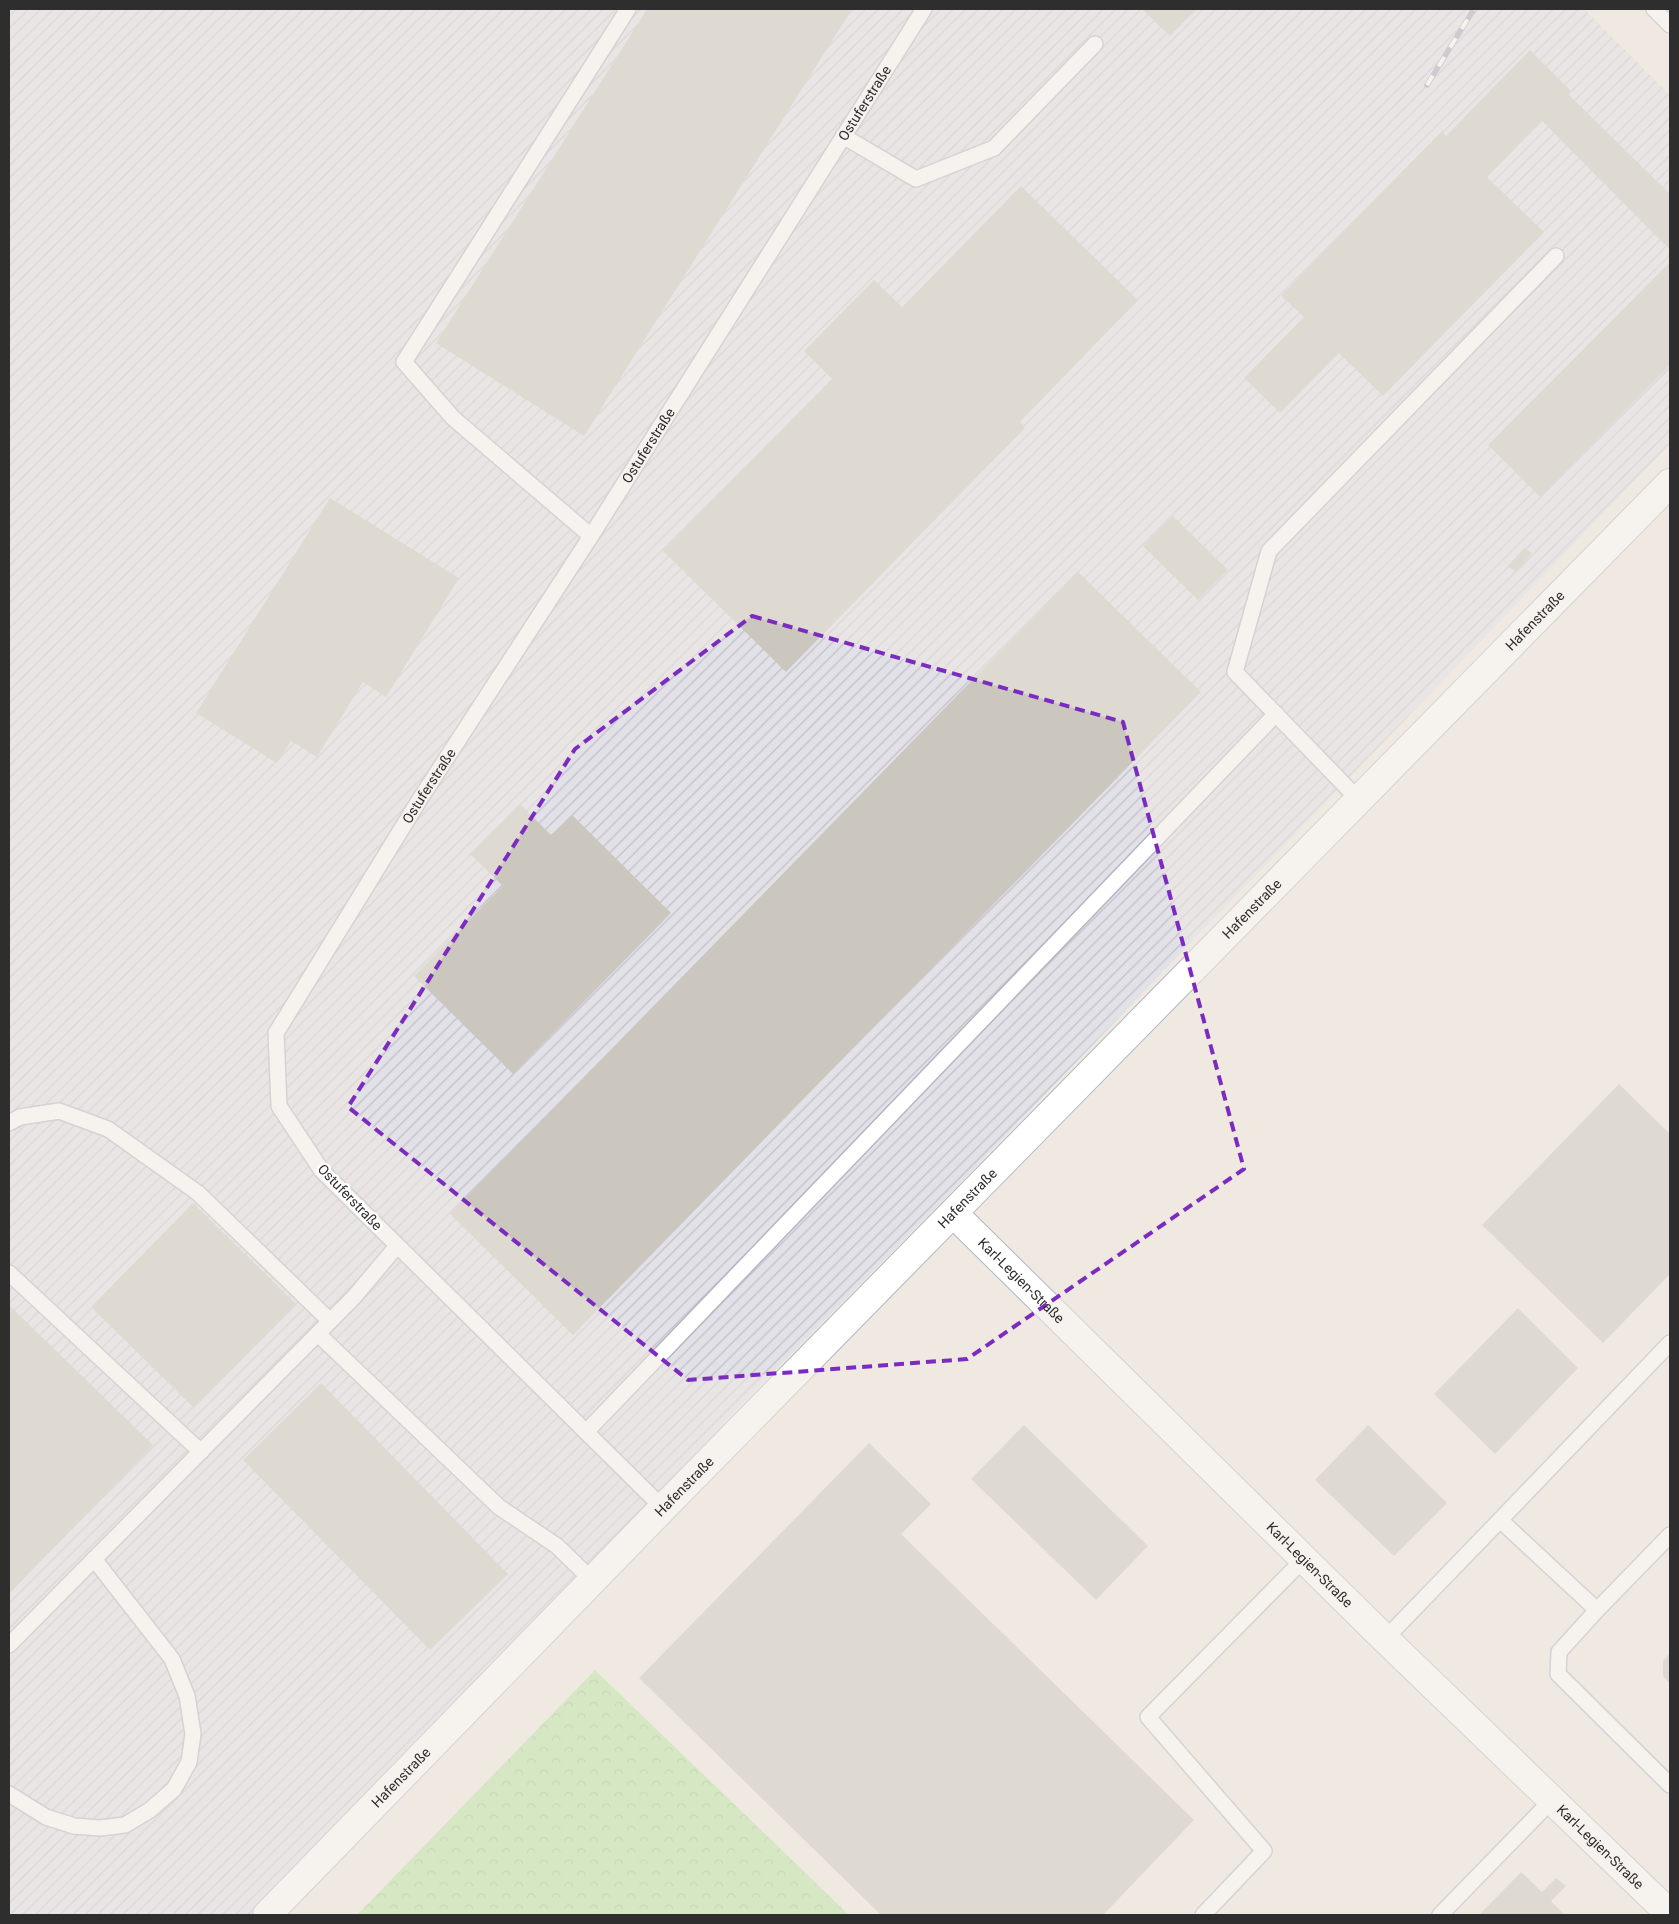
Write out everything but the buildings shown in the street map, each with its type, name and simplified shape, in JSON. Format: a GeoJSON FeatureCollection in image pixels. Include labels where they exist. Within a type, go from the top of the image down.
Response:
{"type":"FeatureCollection","features":[{"type":"Feature","properties":{"kind":"street","name":"Hafenstraße"},"geometry":{"type":"LineString","coordinates":[[267,1915],[662,1508],[1670,483]]}},
{"type":"Feature","properties":{"kind":"street","name":"Karl-Legien-Straße"},"geometry":{"type":"LineString","coordinates":[[953,1213],[1385,1639],[1670,1914]]}},
{"type":"Feature","properties":{"kind":"lane"},"geometry":{"type":"LineString","coordinates":[[591,536],[453,418],[404,362],[628,9]]}},
{"type":"Feature","properties":{"kind":"lane","name":"Ostuferstraße"},"geometry":{"type":"LineString","coordinates":[[662,1508],[322,1171],[279,1106],[276,1033],[420,799],[591,536],[924,9]]}},
{"type":"Feature","properties":{"kind":"lane"},"geometry":{"type":"LineString","coordinates":[[1654,9],[1670,25]]}},
{"type":"Feature","properties":{"kind":"lane"},"geometry":{"type":"LineString","coordinates":[[843,136],[916,179],[994,148],[1095,44]]}},
{"type":"Feature","properties":{"kind":"lane"},"geometry":{"type":"LineString","coordinates":[[1359,800],[1235,672],[1269,551],[1556,256]]}},
{"type":"Feature","properties":{"kind":"lane"},"geometry":{"type":"LineString","coordinates":[[586,1432],[1276,714]]}},
{"type":"Feature","properties":{"kind":"lane"},"geometry":{"type":"LineString","coordinates":[[9,1123],[20,1117],[58,1111],[108,1129],[198,1193],[330,1321]]}},
{"type":"Feature","properties":{"kind":"lane"},"geometry":{"type":"LineString","coordinates":[[9,1645],[354,1297],[397,1246]]}},
{"type":"Feature","properties":{"kind":"lane"},"geometry":{"type":"LineString","coordinates":[[9,1273],[201,1452]]}},
{"type":"Feature","properties":{"kind":"lane"},"geometry":{"type":"LineString","coordinates":[[318,1334],[499,1507],[557,1546],[592,1580]]}},
{"type":"Feature","properties":{"kind":"lane"},"geometry":{"type":"LineString","coordinates":[[1385,1639],[1670,1343]]}},
{"type":"Feature","properties":{"kind":"lane"},"geometry":{"type":"LineString","coordinates":[[1500,1520],[1597,1610]]}},
{"type":"Feature","properties":{"kind":"lane"},"geometry":{"type":"LineString","coordinates":[[1670,1535],[1559,1652],[1558,1674],[1670,1785]]}},
{"type":"Feature","properties":{"kind":"lane"},"geometry":{"type":"LineString","coordinates":[[9,1794],[46,1817],[74,1826],[100,1828],[125,1825],[150,1810],[174,1789],[189,1762],[193,1734],[187,1696],[172,1659],[94,1559]]}},
{"type":"Feature","properties":{"kind":"lane"},"geometry":{"type":"LineString","coordinates":[[1203,1915],[1264,1851],[1148,1717],[1304,1559]]}},
{"type":"Feature","properties":{"kind":"lane"},"geometry":{"type":"LineString","coordinates":[[1440,1915],[1552,1800]]}},
{"type":"Feature","properties":{"kind":"highlighted area"},"geometry":{"type":"Polygon","coordinates":[[[752,616],[1123,722],[1244,1169],[967,1359],[688,1380],[348,1107],[575,749],[752,616]]]}},
{"type":"Feature","properties":{"kind":"shaded area"},"geometry":{"type":"Polygon","coordinates":[[[9,9],[1584,9],[1670,95],[1670,444],[935,1209],[744,1402],[256,1915],[9,1915],[9,9]]]}},
{"type":"Feature","properties":{"kind":"green space"},"geometry":{"type":"Polygon","coordinates":[[[595,1670],[849,1915],[357,1915],[595,1670]]]}},
{"type":"Feature","properties":{"kind":"railway"},"geometry":{"type":"LineString","coordinates":[[1427,85],[1474,9]]}}]}
